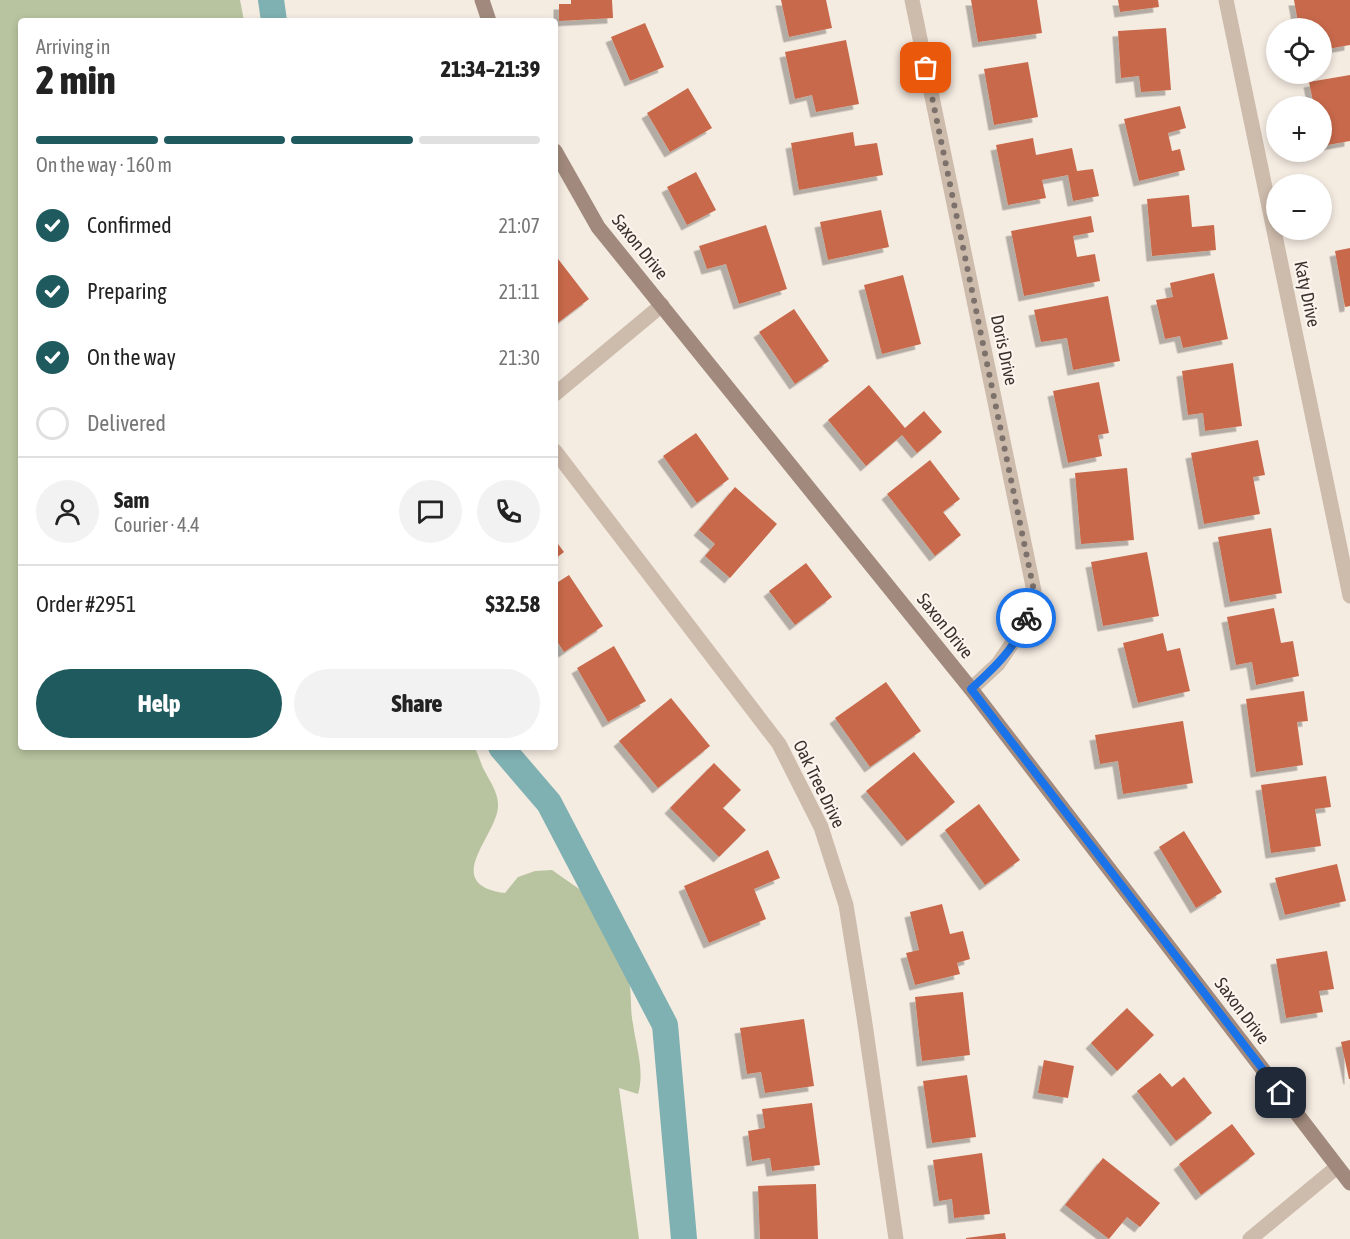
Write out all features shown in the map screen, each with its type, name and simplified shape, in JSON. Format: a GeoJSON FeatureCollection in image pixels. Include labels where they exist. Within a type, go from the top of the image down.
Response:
{"type":"FeatureCollection","features":[{"type":"Feature","properties":{"kind":"street"},"geometry":{"type":"LineString","coordinates":[[482,0],[488,18]]}},
{"type":"Feature","properties":{"kind":"street","name":"Doris Drive"},"geometry":{"type":"LineString","coordinates":[[912,0],[1034,591],[1022,628],[998,664],[971,689]]}},
{"type":"Feature","properties":{"kind":"street","name":"Katy Drive"},"geometry":{"type":"LineString","coordinates":[[1226,0],[1350,596]]}},
{"type":"Feature","properties":{"kind":"street","name":"Saxon Drive"},"geometry":{"type":"LineString","coordinates":[[558,156],[598,227],[971,689],[1350,1183]]}},
{"type":"Feature","properties":{"kind":"street"},"geometry":{"type":"LineString","coordinates":[[558,392],[662,305]]}},
{"type":"Feature","properties":{"kind":"street","name":"Oak Tree Drive"},"geometry":{"type":"LineString","coordinates":[[558,455],[779,744],[821,827],[846,905],[896,1239]]}},
{"type":"Feature","properties":{"kind":"street"},"geometry":{"type":"LineString","coordinates":[[1250,1239],[1337,1167]]}},
{"type":"Feature","properties":{"kind":"green space"},"geometry":{"type":"Polygon","coordinates":[[[0,0],[240,0],[243,18],[18,18],[18,750],[476,750],[498,802],[495,819],[476,858],[474,870],[476,880],[486,888],[505,893],[518,877],[535,871],[552,870],[582,891],[629,982],[641,1077],[638,1094],[619,1088],[639,1239],[0,1239],[0,0]]]}},
{"type":"Feature","properties":{"kind":"building"},"geometry":{"type":"Polygon","coordinates":[[[571,0],[612,0],[613,18],[559,21],[559,4],[571,4],[571,0]]]}},
{"type":"Feature","properties":{"kind":"building"},"geometry":{"type":"Polygon","coordinates":[[[781,0],[826,0],[832,28],[789,37],[781,0]]]}},
{"type":"Feature","properties":{"kind":"building"},"geometry":{"type":"Polygon","coordinates":[[[971,0],[1037,0],[1042,33],[978,42],[971,0]]]}},
{"type":"Feature","properties":{"kind":"building"},"geometry":{"type":"Polygon","coordinates":[[[1118,0],[1158,0],[1159,7],[1120,12],[1118,0]]]}},
{"type":"Feature","properties":{"kind":"building"},"geometry":{"type":"Polygon","coordinates":[[[1294,0],[1350,0],[1350,45],[1332,48],[1332,18],[1297,18],[1294,0]]]}},
{"type":"Feature","properties":{"kind":"building"},"geometry":{"type":"Polygon","coordinates":[[[645,23],[664,67],[630,81],[611,37],[645,23]]]}},
{"type":"Feature","properties":{"kind":"building"},"geometry":{"type":"Polygon","coordinates":[[[1166,28],[1171,90],[1141,92],[1139,76],[1121,78],[1118,31],[1166,28]]]}},
{"type":"Feature","properties":{"kind":"building"},"geometry":{"type":"Polygon","coordinates":[[[846,40],[859,104],[816,112],[812,95],[795,99],[785,52],[846,40]]]}},
{"type":"Feature","properties":{"kind":"building"},"geometry":{"type":"Polygon","coordinates":[[[1028,62],[1038,117],[994,125],[984,69],[1028,62]]]}},
{"type":"Feature","properties":{"kind":"building"},"geometry":{"type":"Polygon","coordinates":[[[1350,75],[1350,141],[1332,144],[1332,96],[1312,96],[1309,84],[1332,84],[1332,78],[1350,75]]]}},
{"type":"Feature","properties":{"kind":"building"},"geometry":{"type":"Polygon","coordinates":[[[688,88],[712,128],[670,152],[647,113],[688,88]]]}},
{"type":"Feature","properties":{"kind":"building"},"geometry":{"type":"Polygon","coordinates":[[[1180,106],[1186,128],[1168,133],[1172,151],[1180,149],[1185,170],[1139,181],[1124,119],[1180,106]]]}},
{"type":"Feature","properties":{"kind":"building"},"geometry":{"type":"Polygon","coordinates":[[[853,132],[855,146],[877,143],[883,175],[799,190],[791,143],[853,132]]]}},
{"type":"Feature","properties":{"kind":"building"},"geometry":{"type":"Polygon","coordinates":[[[1033,138],[1036,155],[1072,148],[1077,171],[1093,169],[1099,196],[1073,201],[1068,175],[1042,180],[1046,198],[1008,205],[996,145],[1033,138]]]}},
{"type":"Feature","properties":{"kind":"building"},"geometry":{"type":"Polygon","coordinates":[[[696,172],[716,210],[687,225],[667,187],[696,172]]]}},
{"type":"Feature","properties":{"kind":"building"},"geometry":{"type":"Polygon","coordinates":[[[1189,195],[1192,227],[1214,225],[1216,250],[1152,256],[1147,199],[1189,195]]]}},
{"type":"Feature","properties":{"kind":"building"},"geometry":{"type":"Polygon","coordinates":[[[881,210],[889,247],[828,260],[820,222],[881,210]]]}},
{"type":"Feature","properties":{"kind":"building"},"geometry":{"type":"Polygon","coordinates":[[[1091,216],[1094,232],[1073,236],[1077,257],[1095,254],[1100,281],[1024,296],[1011,231],[1091,216]]]}},
{"type":"Feature","properties":{"kind":"building"},"geometry":{"type":"Polygon","coordinates":[[[766,225],[787,289],[739,304],[726,264],[707,269],[699,246],[766,225]]]}},
{"type":"Feature","properties":{"kind":"building"},"geometry":{"type":"Polygon","coordinates":[[[1350,248],[1350,306],[1345,307],[1335,251],[1350,248]]]}},
{"type":"Feature","properties":{"kind":"building"},"geometry":{"type":"Polygon","coordinates":[[[558,259],[589,299],[558,323],[558,259]]]}},
{"type":"Feature","properties":{"kind":"building"},"geometry":{"type":"Polygon","coordinates":[[[1214,273],[1228,339],[1183,348],[1180,336],[1165,339],[1156,300],[1173,297],[1170,283],[1214,273]]]}},
{"type":"Feature","properties":{"kind":"building"},"geometry":{"type":"Polygon","coordinates":[[[903,275],[921,344],[882,354],[864,285],[903,275]]]}},
{"type":"Feature","properties":{"kind":"building"},"geometry":{"type":"Polygon","coordinates":[[[1108,296],[1120,361],[1073,370],[1067,338],[1041,342],[1034,310],[1108,296]]]}},
{"type":"Feature","properties":{"kind":"building"},"geometry":{"type":"Polygon","coordinates":[[[794,309],[829,361],[795,384],[759,332],[794,309]]]}},
{"type":"Feature","properties":{"kind":"building"},"geometry":{"type":"Polygon","coordinates":[[[1233,363],[1242,426],[1205,431],[1203,413],[1188,415],[1182,371],[1233,363]]]}},
{"type":"Feature","properties":{"kind":"building"},"geometry":{"type":"Polygon","coordinates":[[[1099,382],[1109,433],[1098,435],[1102,456],[1068,463],[1053,391],[1099,382]]]}},
{"type":"Feature","properties":{"kind":"building"},"geometry":{"type":"Polygon","coordinates":[[[869,385],[905,428],[924,411],[942,432],[917,453],[902,435],[866,466],[828,420],[869,385]]]}},
{"type":"Feature","properties":{"kind":"building"},"geometry":{"type":"Polygon","coordinates":[[[696,433],[729,479],[697,503],[663,456],[696,433]]]}},
{"type":"Feature","properties":{"kind":"building"},"geometry":{"type":"Polygon","coordinates":[[[1258,440],[1265,475],[1253,477],[1260,514],[1204,524],[1191,453],[1258,440]]]}},
{"type":"Feature","properties":{"kind":"building"},"geometry":{"type":"Polygon","coordinates":[[[930,460],[960,499],[943,512],[961,535],[935,556],[887,494],[930,460]]]}},
{"type":"Feature","properties":{"kind":"building"},"geometry":{"type":"Polygon","coordinates":[[[1127,468],[1134,540],[1081,544],[1075,473],[1127,468]]]}},
{"type":"Feature","properties":{"kind":"building"},"geometry":{"type":"Polygon","coordinates":[[[735,487],[777,524],[730,578],[705,556],[715,544],[699,530],[735,487]]]}},
{"type":"Feature","properties":{"kind":"building"},"geometry":{"type":"Polygon","coordinates":[[[1271,528],[1282,593],[1230,602],[1218,537],[1271,528]]]}},
{"type":"Feature","properties":{"kind":"building"},"geometry":{"type":"Polygon","coordinates":[[[558,544],[564,552],[558,557],[558,544]]]}},
{"type":"Feature","properties":{"kind":"building"},"geometry":{"type":"Polygon","coordinates":[[[1147,552],[1159,616],[1103,626],[1091,562],[1147,552]]]}},
{"type":"Feature","properties":{"kind":"building"},"geometry":{"type":"Polygon","coordinates":[[[806,563],[832,597],[795,625],[769,591],[806,563]]]}},
{"type":"Feature","properties":{"kind":"building"},"geometry":{"type":"Polygon","coordinates":[[[569,575],[603,626],[564,652],[558,643],[558,582],[569,575]]]}},
{"type":"Feature","properties":{"kind":"building"},"geometry":{"type":"Polygon","coordinates":[[[1274,608],[1281,643],[1293,641],[1299,676],[1256,685],[1252,662],[1236,665],[1227,617],[1274,608]]]}},
{"type":"Feature","properties":{"kind":"building"},"geometry":{"type":"Polygon","coordinates":[[[1163,633],[1167,651],[1180,648],[1190,691],[1138,703],[1123,643],[1163,633]]]}},
{"type":"Feature","properties":{"kind":"building"},"geometry":{"type":"Polygon","coordinates":[[[614,646],[646,701],[608,722],[577,668],[614,646]]]}},
{"type":"Feature","properties":{"kind":"building"},"geometry":{"type":"Polygon","coordinates":[[[886,682],[921,731],[870,767],[835,718],[886,682]]]}},
{"type":"Feature","properties":{"kind":"building"},"geometry":{"type":"Polygon","coordinates":[[[1304,691],[1308,721],[1297,722],[1303,765],[1256,772],[1246,699],[1304,691]]]}},
{"type":"Feature","properties":{"kind":"building"},"geometry":{"type":"Polygon","coordinates":[[[671,698],[710,746],[658,788],[619,741],[671,698]]]}},
{"type":"Feature","properties":{"kind":"building"},"geometry":{"type":"Polygon","coordinates":[[[1183,721],[1193,783],[1123,794],[1118,761],[1100,764],[1095,735],[1183,721]]]}},
{"type":"Feature","properties":{"kind":"building"},"geometry":{"type":"Polygon","coordinates":[[[914,752],[955,802],[907,841],[866,791],[914,752]]]}},
{"type":"Feature","properties":{"kind":"building"},"geometry":{"type":"Polygon","coordinates":[[[714,763],[741,790],[723,808],[746,830],[719,857],[670,808],[714,763]]]}},
{"type":"Feature","properties":{"kind":"building"},"geometry":{"type":"Polygon","coordinates":[[[1326,776],[1331,807],[1315,809],[1321,846],[1271,853],[1261,785],[1326,776]]]}},
{"type":"Feature","properties":{"kind":"building"},"geometry":{"type":"Polygon","coordinates":[[[979,804],[1020,860],[985,885],[945,830],[979,804]]]}},
{"type":"Feature","properties":{"kind":"building"},"geometry":{"type":"Polygon","coordinates":[[[1184,831],[1222,892],[1196,908],[1159,847],[1184,831]]]}},
{"type":"Feature","properties":{"kind":"building"},"geometry":{"type":"Polygon","coordinates":[[[768,850],[780,878],[754,889],[766,919],[709,943],[684,886],[768,850]]]}},
{"type":"Feature","properties":{"kind":"building"},"geometry":{"type":"Polygon","coordinates":[[[1337,864],[1346,901],[1285,915],[1275,878],[1337,864]]]}},
{"type":"Feature","properties":{"kind":"building"},"geometry":{"type":"Polygon","coordinates":[[[942,904],[950,934],[963,931],[970,959],[957,963],[960,974],[915,985],[906,953],[919,950],[910,912],[942,904]]]}},
{"type":"Feature","properties":{"kind":"building"},"geometry":{"type":"Polygon","coordinates":[[[1327,951],[1334,989],[1319,991],[1323,1012],[1286,1018],[1276,959],[1327,951]]]}},
{"type":"Feature","properties":{"kind":"building"},"geometry":{"type":"Polygon","coordinates":[[[963,992],[970,1055],[922,1061],[915,997],[963,992]]]}},
{"type":"Feature","properties":{"kind":"building"},"geometry":{"type":"Polygon","coordinates":[[[1127,1008],[1154,1035],[1117,1071],[1091,1043],[1127,1008]]]}},
{"type":"Feature","properties":{"kind":"building"},"geometry":{"type":"Polygon","coordinates":[[[804,1019],[814,1086],[765,1093],[761,1072],[747,1074],[740,1028],[804,1019]]]}},
{"type":"Feature","properties":{"kind":"building"},"geometry":{"type":"Polygon","coordinates":[[[1350,1040],[1350,1079],[1349,1079],[1341,1042],[1350,1040]]]}},
{"type":"Feature","properties":{"kind":"building"},"geometry":{"type":"Polygon","coordinates":[[[1044,1060],[1074,1066],[1068,1098],[1038,1093],[1044,1060]]]}},
{"type":"Feature","properties":{"kind":"building"},"geometry":{"type":"Polygon","coordinates":[[[1160,1073],[1172,1087],[1184,1077],[1212,1113],[1176,1141],[1137,1091],[1160,1073]]]}},
{"type":"Feature","properties":{"kind":"building"},"geometry":{"type":"Polygon","coordinates":[[[967,1075],[976,1137],[932,1143],[923,1081],[967,1075]]]}},
{"type":"Feature","properties":{"kind":"building"},"geometry":{"type":"Polygon","coordinates":[[[812,1103],[820,1165],[772,1171],[770,1158],[752,1161],[748,1131],[765,1128],[762,1109],[812,1103]]]}},
{"type":"Feature","properties":{"kind":"building"},"geometry":{"type":"Polygon","coordinates":[[[1232,1124],[1255,1154],[1201,1195],[1179,1164],[1232,1124]]]}},
{"type":"Feature","properties":{"kind":"building"},"geometry":{"type":"Polygon","coordinates":[[[982,1153],[990,1214],[954,1218],[952,1199],[939,1201],[933,1160],[982,1153]]]}},
{"type":"Feature","properties":{"kind":"building"},"geometry":{"type":"Polygon","coordinates":[[[1103,1158],[1160,1203],[1140,1227],[1127,1217],[1109,1239],[1065,1205],[1103,1158]]]}},
{"type":"Feature","properties":{"kind":"building"},"geometry":{"type":"Polygon","coordinates":[[[816,1184],[818,1239],[760,1239],[758,1186],[816,1184]]]}},
{"type":"Feature","properties":{"kind":"building"},"geometry":{"type":"Polygon","coordinates":[[[1005,1233],[1006,1239],[966,1239],[966,1238],[1005,1233]]]}},
{"type":"Feature","properties":{"kind":"waterway"},"geometry":{"type":"LineString","coordinates":[[271,0],[274,18]]}},
{"type":"Feature","properties":{"kind":"waterway"},"geometry":{"type":"LineString","coordinates":[[504,750],[549,803],[665,1025],[684,1239]]}},
{"type":"Feature","properties":{"kind":"way so far"},"geometry":{"type":"LineString","coordinates":[[926,68],[1034,591],[1026,618]]}},
{"type":"Feature","properties":{"kind":"route"},"geometry":{"type":"LineString","coordinates":[[1026,618],[998,664],[971,689],[1281,1093]]}}]}
